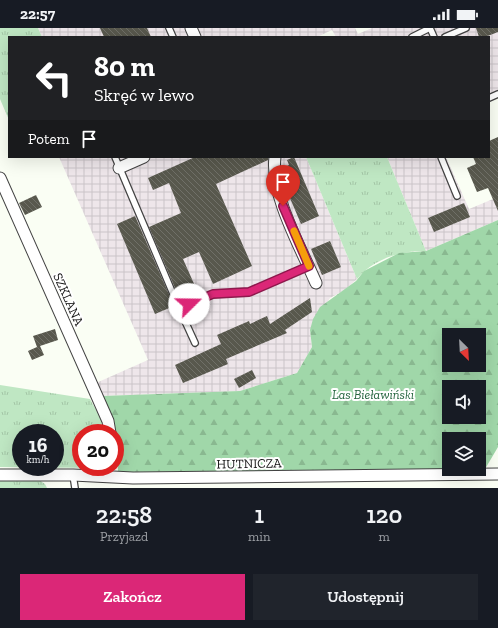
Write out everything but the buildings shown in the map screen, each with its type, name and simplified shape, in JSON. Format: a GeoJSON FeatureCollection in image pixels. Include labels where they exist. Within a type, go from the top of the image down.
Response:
{"type":"FeatureCollection","features":[{"type":"Feature","properties":{"kind":"street"},"geometry":{"type":"LineString","coordinates":[[119,168],[142,158]]}},
{"type":"Feature","properties":{"kind":"street"},"geometry":{"type":"LineString","coordinates":[[275,158],[273,173],[278,194],[316,283]]}},
{"type":"Feature","properties":{"kind":"street","name":"SZKLANA"},"geometry":{"type":"LineString","coordinates":[[0,178],[108,424]]}},
{"type":"Feature","properties":{"kind":"street","name":"HUTNICZA"},"geometry":{"type":"LineString","coordinates":[[124,476],[133,478],[498,474]]}},
{"type":"Feature","properties":{"kind":"street","name":"HUTNICZA"},"geometry":{"type":"LineString","coordinates":[[0,475],[72,475]]}},
{"type":"Feature","properties":{"kind":"lane"},"geometry":{"type":"LineString","coordinates":[[414,36],[430,28]]}},
{"type":"Feature","properties":{"kind":"lane"},"geometry":{"type":"LineString","coordinates":[[447,36],[466,28]]}},
{"type":"Feature","properties":{"kind":"lane"},"geometry":{"type":"LineString","coordinates":[[115,158],[195,343]]}},
{"type":"Feature","properties":{"kind":"lane"},"geometry":{"type":"LineString","coordinates":[[441,158],[457,196]]}},
{"type":"Feature","properties":{"kind":"lane"},"geometry":{"type":"LineString","coordinates":[[179,308],[213,294],[249,292],[309,266]]}},
{"type":"Feature","properties":{"kind":"lane"},"geometry":{"type":"LineString","coordinates":[[73,476],[75,488]]}},
{"type":"Feature","properties":{"kind":"shaded area"},"geometry":{"type":"Polygon","coordinates":[[[38,28],[355,28],[358,34],[372,28],[498,28],[498,98],[490,102],[490,36],[335,36],[332,30],[319,36],[42,36],[38,28]]]}},
{"type":"Feature","properties":{"kind":"shaded area"},"geometry":{"type":"Polygon","coordinates":[[[59,158],[306,158],[357,279],[345,290],[330,298],[310,330],[312,347],[297,373],[240,391],[102,396],[96,383],[148,360],[59,158]]]}},
{"type":"Feature","properties":{"kind":"shaded area"},"geometry":{"type":"Polygon","coordinates":[[[387,158],[446,158],[469,209],[498,197],[498,220],[426,251],[387,158]]]}},
{"type":"Feature","properties":{"kind":"green space"},"geometry":{"type":"Polygon","coordinates":[[[0,28],[38,28],[42,36],[8,36],[8,118],[0,99],[0,28]]]}},
{"type":"Feature","properties":{"kind":"green space"},"geometry":{"type":"Polygon","coordinates":[[[306,158],[387,158],[426,251],[407,252],[388,257],[371,266],[357,279],[306,158]]]}},
{"type":"Feature","properties":{"kind":"green space","name":"Las Bieławiński"},"geometry":{"type":"Polygon","coordinates":[[[498,220],[498,447],[486,467],[486,432],[442,432],[442,469],[124,472],[124,424],[113,424],[102,396],[240,391],[297,373],[312,347],[310,330],[313,319],[320,307],[356,281],[364,271],[399,253],[426,251],[498,220]]]}},
{"type":"Feature","properties":{"kind":"green space"},"geometry":{"type":"Polygon","coordinates":[[[0,385],[90,399],[104,424],[72,424],[72,468],[64,468],[64,424],[12,424],[12,467],[0,467],[0,385]]]}},
{"type":"Feature","properties":{"kind":"green space"},"geometry":{"type":"Polygon","coordinates":[[[39,480],[45,484],[47,488],[0,488],[0,481],[39,480]]]}},
{"type":"Feature","properties":{"kind":"slow traffic"},"geometry":{"type":"LineString","coordinates":[[294,231],[309,266]]}},
{"type":"Feature","properties":{"kind":"route"},"geometry":{"type":"LineString","coordinates":[[189,304],[213,294],[224,292],[249,292],[309,266],[283,206]]}}]}
